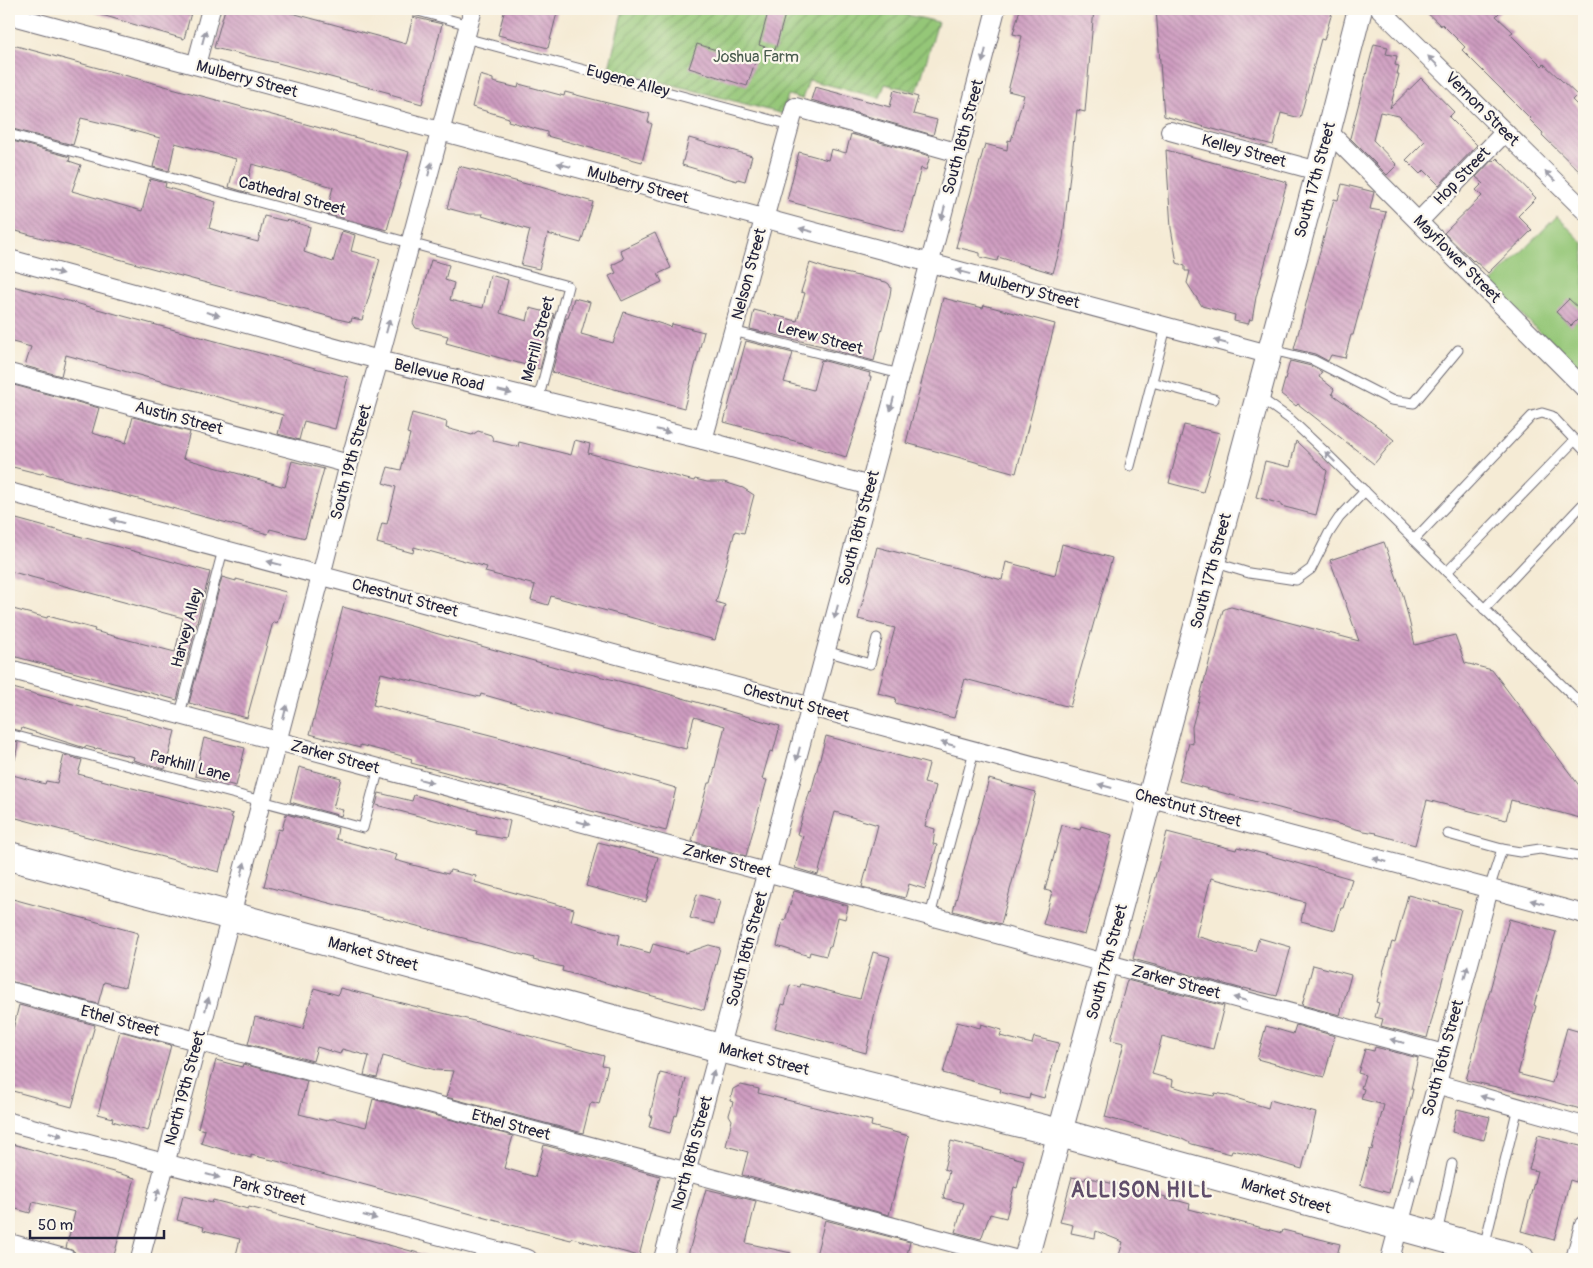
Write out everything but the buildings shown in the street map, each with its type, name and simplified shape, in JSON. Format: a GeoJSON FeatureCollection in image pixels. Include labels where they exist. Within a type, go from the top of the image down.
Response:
{"type":"FeatureCollection","features":[{"type":"Feature","properties":{"kind":"main road","name":"South 17th Street"},"geometry":{"type":"LineString","coordinates":[[1026,1259],[1107,963],[1360,9]]}},
{"type":"Feature","properties":{"kind":"main road","name":"Market Street"},"geometry":{"type":"LineString","coordinates":[[9,856],[720,1048],[1060,1133],[1520,1259]]}},
{"type":"Feature","properties":{"kind":"street"},"geometry":{"type":"LineString","coordinates":[[196,65],[211,9]]}},
{"type":"Feature","properties":{"kind":"street","name":"South 18th Street"},"geometry":{"type":"LineString","coordinates":[[720,1048],[996,9]]}},
{"type":"Feature","properties":{"kind":"street","name":"Vernon Street"},"geometry":{"type":"LineString","coordinates":[[1380,9],[1584,210]]}},
{"type":"Feature","properties":{"kind":"street","name":"Mulberry Street"},"geometry":{"type":"LineString","coordinates":[[9,15],[1166,327],[1269,352]]}},
{"type":"Feature","properties":{"kind":"street","name":"South 19th Street"},"geometry":{"type":"LineString","coordinates":[[231,916],[349,464],[379,360],[469,24]]}},
{"type":"Feature","properties":{"kind":"street","name":"Nelson Street"},"geometry":{"type":"LineString","coordinates":[[703,440],[794,107],[959,153]]}},
{"type":"Feature","properties":{"kind":"street","name":"Kelley Street"},"geometry":{"type":"LineString","coordinates":[[1170,131],[1318,171]]}},
{"type":"Feature","properties":{"kind":"street","name":"Mayflower Street"},"geometry":{"type":"LineString","coordinates":[[1328,131],[1584,388]]}},
{"type":"Feature","properties":{"kind":"street","name":"Hop Street"},"geometry":{"type":"LineString","coordinates":[[1419,221],[1505,132]]}},
{"type":"Feature","properties":{"kind":"street","name":"Bellevue Road"},"geometry":{"type":"LineString","coordinates":[[9,259],[379,360],[703,440],[870,486]]}},
{"type":"Feature","properties":{"kind":"street","name":"Austin Street"},"geometry":{"type":"LineString","coordinates":[[9,373],[349,464]]}},
{"type":"Feature","properties":{"kind":"street","name":"Chestnut Street"},"geometry":{"type":"LineString","coordinates":[[9,492],[1584,914]]}},
{"type":"Feature","properties":{"kind":"street","name":"Zarker Street"},"geometry":{"type":"LineString","coordinates":[[9,669],[1444,1054]]}},
{"type":"Feature","properties":{"kind":"street","name":"South 16th Street"},"geometry":{"type":"LineString","coordinates":[[1390,1259],[1489,889]]}},
{"type":"Feature","properties":{"kind":"street","name":"North 19th Street"},"geometry":{"type":"LineString","coordinates":[[140,1259],[231,916]]}},
{"type":"Feature","properties":{"kind":"street","name":"Ethel Street"},"geometry":{"type":"LineString","coordinates":[[9,991],[1014,1259]]}},
{"type":"Feature","properties":{"kind":"street","name":"North 18th Street"},"geometry":{"type":"LineString","coordinates":[[663,1259],[720,1048]]}},
{"type":"Feature","properties":{"kind":"street"},"geometry":{"type":"LineString","coordinates":[[1436,1084],[1584,1126]]}},
{"type":"Feature","properties":{"kind":"street","name":"Park Street"},"geometry":{"type":"LineString","coordinates":[[9,1122],[528,1259]]}},
{"type":"Feature","properties":{"kind":"street"},"geometry":{"type":"LineString","coordinates":[[1575,1259],[1584,1224]]}},
{"type":"Feature","properties":{"kind":"street"},"geometry":{"type":"LineString","coordinates":[[9,1243],[67,1259]]}},
{"type":"Feature","properties":{"kind":"lane","name":"Eugene Alley"},"geometry":{"type":"LineString","coordinates":[[411,9],[469,24],[790,125]]}},
{"type":"Feature","properties":{"kind":"lane","name":"Cathedral Street"},"geometry":{"type":"LineString","coordinates":[[9,134],[568,286]]}},
{"type":"Feature","properties":{"kind":"lane","name":"Merrill Street"},"geometry":{"type":"LineString","coordinates":[[538,400],[568,286]]}},
{"type":"Feature","properties":{"kind":"lane"},"geometry":{"type":"LineString","coordinates":[[1130,466],[1166,327]]}},
{"type":"Feature","properties":{"kind":"lane","name":"Lerew Street"},"geometry":{"type":"LineString","coordinates":[[733,331],[900,374]]}},
{"type":"Feature","properties":{"kind":"lane"},"geometry":{"type":"LineString","coordinates":[[1269,352],[1314,360],[1391,400],[1414,403],[1458,350]]}},
{"type":"Feature","properties":{"kind":"lane"},"geometry":{"type":"LineString","coordinates":[[1152,382],[1214,399]]}},
{"type":"Feature","properties":{"kind":"lane"},"geometry":{"type":"LineString","coordinates":[[1257,396],[1290,419],[1584,707]]}},
{"type":"Feature","properties":{"kind":"lane"},"geometry":{"type":"LineString","coordinates":[[1414,540],[1532,416],[1542,413],[1552,416],[1584,450]]}},
{"type":"Feature","properties":{"kind":"lane"},"geometry":{"type":"LineString","coordinates":[[1447,572],[1575,440]]}},
{"type":"Feature","properties":{"kind":"lane"},"geometry":{"type":"LineString","coordinates":[[1213,562],[1249,573],[1296,580],[1311,569],[1329,533],[1339,518],[1365,491]]}},
{"type":"Feature","properties":{"kind":"lane"},"geometry":{"type":"LineString","coordinates":[[1484,608],[1584,503]]}},
{"type":"Feature","properties":{"kind":"lane","name":"Harvey Alley"},"geometry":{"type":"LineString","coordinates":[[180,714],[223,550]]}},
{"type":"Feature","properties":{"kind":"lane"},"geometry":{"type":"LineString","coordinates":[[826,651],[870,664],[877,638]]}},
{"type":"Feature","properties":{"kind":"lane","name":"Parkhill Lane"},"geometry":{"type":"LineString","coordinates":[[9,734],[363,828],[378,768]]}},
{"type":"Feature","properties":{"kind":"lane"},"geometry":{"type":"LineString","coordinates":[[930,916],[974,751]]}},
{"type":"Feature","properties":{"kind":"lane"},"geometry":{"type":"LineString","coordinates":[[1448,834],[1502,849],[1520,852],[1540,849],[1584,857]]}},
{"type":"Feature","properties":{"kind":"lane"},"geometry":{"type":"LineString","coordinates":[[1489,889],[1502,849]]}},
{"type":"Feature","properties":{"kind":"lane"},"geometry":{"type":"LineString","coordinates":[[1483,1249],[1518,1107]]}},
{"type":"Feature","properties":{"kind":"lane"},"geometry":{"type":"LineString","coordinates":[[1436,1237],[1452,1164]]}},
{"type":"Feature","properties":{"kind":"green space","name":"Joshua Farm"},"geometry":{"type":"Polygon","coordinates":[[[623,9],[883,9],[938,22],[917,92],[885,84],[880,98],[809,80],[802,99],[788,95],[783,114],[609,68],[623,9]]]}},
{"type":"Feature","properties":{"kind":"green space"},"geometry":{"type":"Polygon","coordinates":[[[1557,216],[1584,244],[1584,378],[1491,283],[1557,216]]]}},
{"type":"Feature","properties":{"kind":"district","name":"ALLISON HILL"},"geometry":{"type":"Point","coordinates":[1142,1190]}}]}
